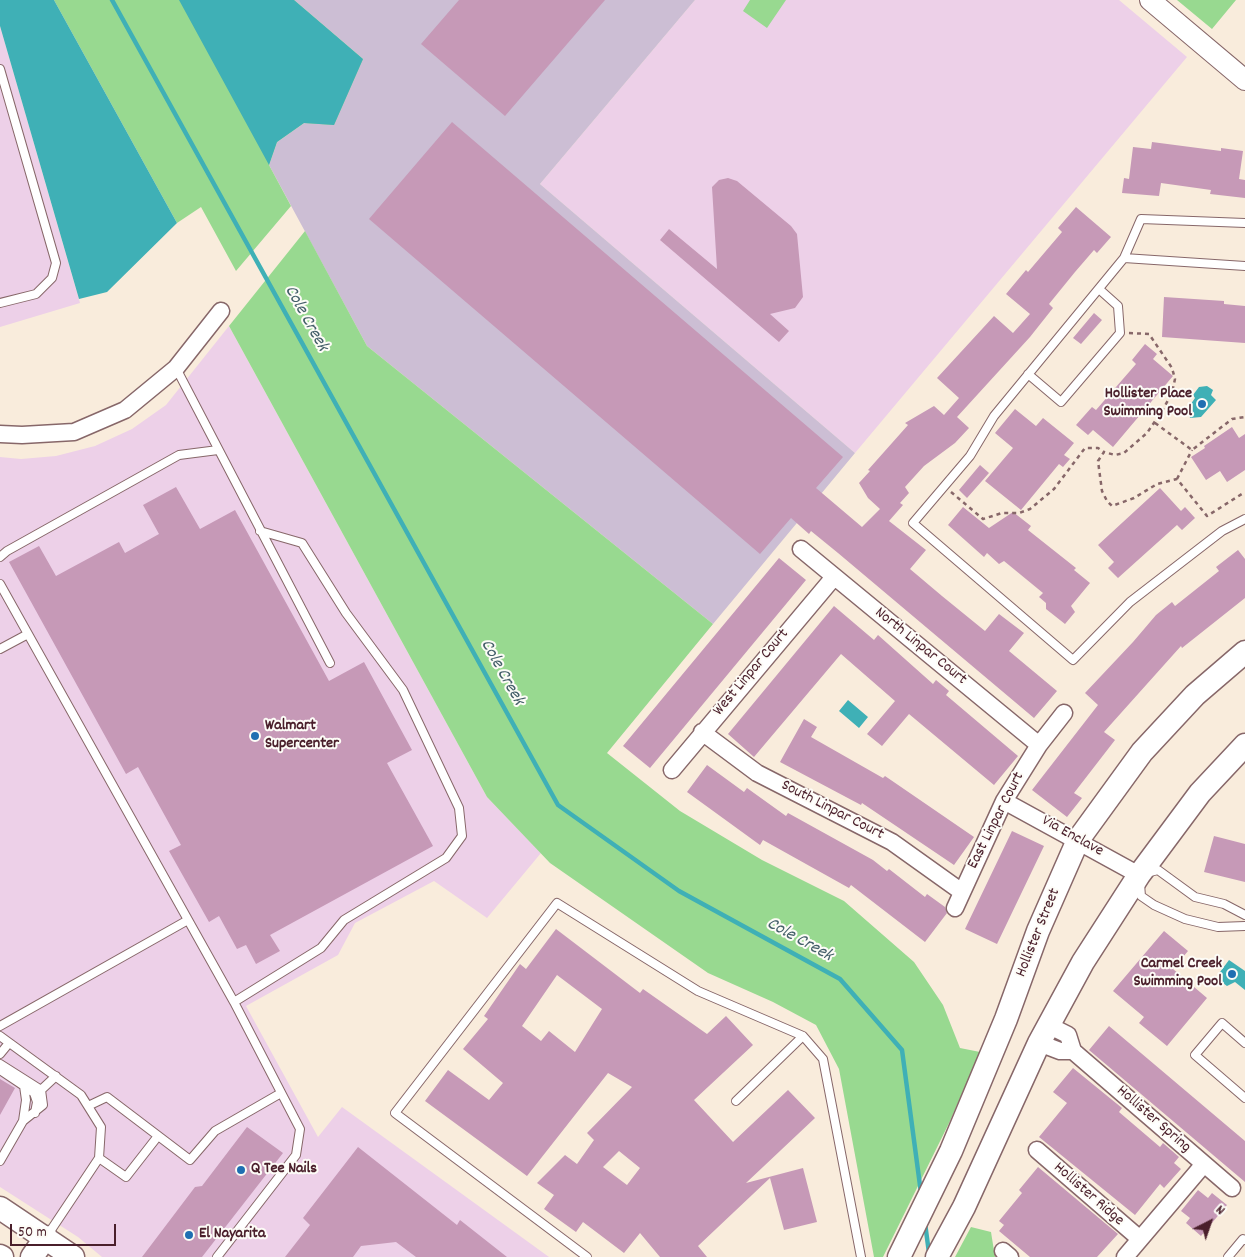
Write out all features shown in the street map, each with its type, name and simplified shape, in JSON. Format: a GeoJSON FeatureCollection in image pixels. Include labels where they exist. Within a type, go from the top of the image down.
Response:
{"type":"FeatureCollection","features":[{"type":"Feature","properties":{"kind":"main road","name":"Hollister Street"},"geometry":{"type":"LineString","coordinates":[[899,1257],[951,1151],[1006,1019],[1038,931],[1078,840],[1142,752],[1195,695],[1245,652]]}},
{"type":"Feature","properties":{"kind":"main road"},"geometry":{"type":"LineString","coordinates":[[937,1257],[964,1206],[1044,1034],[1083,962],[1139,875],[1200,793],[1245,745]]}},
{"type":"Feature","properties":{"kind":"main road"},"geometry":{"type":"LineString","coordinates":[[0,1208],[46,1237],[73,1257]]}},
{"type":"Feature","properties":{"kind":"main road"},"geometry":{"type":"LineString","coordinates":[[32,1257],[46,1237]]}},
{"type":"Feature","properties":{"kind":"street"},"geometry":{"type":"LineString","coordinates":[[1150,0],[1245,80]]}},
{"type":"Feature","properties":{"kind":"street"},"geometry":{"type":"LineString","coordinates":[[0,434],[22,436],[74,432],[124,410],[176,368],[221,311]]}},
{"type":"Feature","properties":{"kind":"street","name":"North Linpar Court"},"geometry":{"type":"LineString","coordinates":[[801,549],[1039,745]]}},
{"type":"Feature","properties":{"kind":"street","name":"West Linpar Court"},"geometry":{"type":"LineString","coordinates":[[672,770],[834,576]]}},
{"type":"Feature","properties":{"kind":"street","name":"East Linpar Court"},"geometry":{"type":"LineString","coordinates":[[955,908],[1004,801],[1039,745],[1064,713]]}},
{"type":"Feature","properties":{"kind":"street","name":"South Linpar Court"},"geometry":{"type":"LineString","coordinates":[[702,732],[757,772],[892,842],[962,892]]}},
{"type":"Feature","properties":{"kind":"street","name":"Via Enclave"},"geometry":{"type":"LineString","coordinates":[[1004,801],[1139,875]]}},
{"type":"Feature","properties":{"kind":"street","name":"Hollister Spring"},"geometry":{"type":"LineString","coordinates":[[1044,1034],[1060,1051],[1073,1051],[1232,1188]]}},
{"type":"Feature","properties":{"kind":"street","name":"Hollister Ridge"},"geometry":{"type":"LineString","coordinates":[[1036,1150],[1140,1239]]}},
{"type":"Feature","properties":{"kind":"street"},"geometry":{"type":"LineString","coordinates":[[1125,1257],[1204,1164]]}},
{"type":"Feature","properties":{"kind":"lane"},"geometry":{"type":"LineString","coordinates":[[0,69],[56,263],[52,278],[36,294],[0,303]]}},
{"type":"Feature","properties":{"kind":"lane"},"geometry":{"type":"LineString","coordinates":[[1245,223],[1141,220],[1124,258],[994,416],[970,456],[913,524],[1073,660],[1130,602],[1222,531],[1245,519]]}},
{"type":"Feature","properties":{"kind":"lane"},"geometry":{"type":"LineString","coordinates":[[1124,258],[1245,266]]}},
{"type":"Feature","properties":{"kind":"lane"},"geometry":{"type":"LineString","coordinates":[[1028,374],[1061,402],[1120,333],[1118,306],[1099,289]]}},
{"type":"Feature","properties":{"kind":"lane"},"geometry":{"type":"LineString","coordinates":[[176,368],[330,663]]}},
{"type":"Feature","properties":{"kind":"lane"},"geometry":{"type":"LineString","coordinates":[[0,557],[7,551],[179,455],[218,450]]}},
{"type":"Feature","properties":{"kind":"lane"},"geometry":{"type":"LineString","coordinates":[[234,1002],[321,948],[344,920],[446,858],[462,836],[459,808],[403,690],[346,613],[302,543],[260,531]]}},
{"type":"Feature","properties":{"kind":"lane"},"geometry":{"type":"LineString","coordinates":[[0,584],[234,1002],[300,1129],[296,1155],[216,1257]]}},
{"type":"Feature","properties":{"kind":"lane"},"geometry":{"type":"LineString","coordinates":[[0,649],[28,634]]}},
{"type":"Feature","properties":{"kind":"lane"},"geometry":{"type":"LineString","coordinates":[[1245,916],[1224,904],[1195,896],[1158,870],[1139,875],[1141,896],[1154,905],[1185,919],[1218,927],[1245,926]]}},
{"type":"Feature","properties":{"kind":"lane"},"geometry":{"type":"LineString","coordinates":[[587,1257],[395,1113],[557,903],[698,991],[803,1036],[823,1059],[861,1257]]}},
{"type":"Feature","properties":{"kind":"lane"},"geometry":{"type":"LineString","coordinates":[[0,1026],[188,920]]}},
{"type":"Feature","properties":{"kind":"lane"},"geometry":{"type":"LineString","coordinates":[[1245,1042],[1222,1023],[1195,1055],[1245,1098]]}},
{"type":"Feature","properties":{"kind":"lane"},"geometry":{"type":"LineString","coordinates":[[0,1036],[81,1094],[101,1127],[99,1158],[46,1237]]}},
{"type":"Feature","properties":{"kind":"lane"},"geometry":{"type":"LineString","coordinates":[[736,1101],[803,1036]]}},
{"type":"Feature","properties":{"kind":"lane"},"geometry":{"type":"LineString","coordinates":[[0,1054],[9,1043]]}},
{"type":"Feature","properties":{"kind":"lane"},"geometry":{"type":"LineString","coordinates":[[0,1064],[41,1090]]}},
{"type":"Feature","properties":{"kind":"lane"},"geometry":{"type":"LineString","coordinates":[[0,1070],[34,1093],[37,1102],[35,1113]]}},
{"type":"Feature","properties":{"kind":"lane"},"geometry":{"type":"LineString","coordinates":[[41,1090],[56,1076]]}},
{"type":"Feature","properties":{"kind":"lane"},"geometry":{"type":"LineString","coordinates":[[0,1161],[23,1121],[26,1100],[24,1086]]}},
{"type":"Feature","properties":{"kind":"lane"},"geometry":{"type":"LineString","coordinates":[[23,1121],[43,1105],[41,1090]]}},
{"type":"Feature","properties":{"kind":"lane"},"geometry":{"type":"LineString","coordinates":[[88,1106],[106,1097],[190,1160],[215,1131],[282,1093]]}},
{"type":"Feature","properties":{"kind":"lane"},"geometry":{"type":"LineString","coordinates":[[99,1158],[126,1177],[158,1136]]}},
{"type":"Feature","properties":{"kind":"lane"},"geometry":{"type":"LineString","coordinates":[[1228,1257],[1245,1240]]}},
{"type":"Feature","properties":{"kind":"path"},"geometry":{"type":"LineString","coordinates":[[945,486],[983,519],[1002,513],[1020,513],[1030,509],[1054,489],[1085,448],[1095,447],[1114,456],[1124,453],[1155,423],[1172,393],[1175,379],[1172,368],[1149,334],[1120,333]]}},
{"type":"Feature","properties":{"kind":"path"},"geometry":{"type":"LineString","coordinates":[[1104,452],[1098,461],[1102,491],[1112,506],[1134,498],[1157,484],[1177,479],[1192,450],[1232,419],[1245,417]]}},
{"type":"Feature","properties":{"kind":"path"},"geometry":{"type":"LineString","coordinates":[[1155,423],[1192,450]]}},
{"type":"Feature","properties":{"kind":"path"},"geometry":{"type":"LineString","coordinates":[[1177,479],[1207,516],[1245,492]]}},
{"type":"Feature","properties":{"kind":"shaded area"},"geometry":{"type":"Polygon","coordinates":[[[294,0],[695,0],[540,184],[855,453],[713,624],[367,346],[269,165],[277,142],[304,123],[363,59],[294,0]]]}},
{"type":"Feature","properties":{"kind":"shaded area"},"geometry":{"type":"Polygon","coordinates":[[[695,0],[1119,0],[1187,57],[855,453],[540,184],[695,0]]]}},
{"type":"Feature","properties":{"kind":"shaded area"},"geometry":{"type":"Polygon","coordinates":[[[0,26],[80,303],[0,327],[0,26]]]}},
{"type":"Feature","properties":{"kind":"shaded area"},"geometry":{"type":"Polygon","coordinates":[[[229,326],[487,797],[541,853],[487,918],[434,881],[355,923],[338,955],[246,1006],[318,1137],[342,1107],[549,1257],[102,1257],[78,1237],[0,1187],[0,457],[21,459],[56,456],[95,446],[132,429],[166,405],[229,326]]]}},
{"type":"Feature","properties":{"kind":"green space"},"geometry":{"type":"Polygon","coordinates":[[[54,0],[294,0],[363,59],[334,125],[304,123],[277,142],[269,165],[291,206],[236,271],[201,207],[177,223],[54,0]]]}},
{"type":"Feature","properties":{"kind":"green space"},"geometry":{"type":"Polygon","coordinates":[[[750,0],[786,0],[767,28],[743,11],[750,0]]]}},
{"type":"Feature","properties":{"kind":"green space"},"geometry":{"type":"Polygon","coordinates":[[[1177,0],[1236,0],[1212,29],[1177,0]]]}},
{"type":"Feature","properties":{"kind":"green space"},"geometry":{"type":"Polygon","coordinates":[[[305,231],[367,346],[713,624],[607,753],[680,811],[762,860],[844,901],[914,962],[943,1005],[960,1048],[980,1052],[950,1121],[883,1257],[874,1257],[839,1069],[816,1025],[773,1002],[708,973],[550,863],[487,797],[229,326],[305,231]]]}},
{"type":"Feature","properties":{"kind":"green space"},"geometry":{"type":"Polygon","coordinates":[[[971,1227],[991,1232],[995,1257],[955,1257],[971,1227]]]}},
{"type":"Feature","properties":{"kind":"water"},"geometry":{"type":"Polygon","coordinates":[[[0,0],[54,0],[177,223],[107,292],[79,299],[0,26],[0,0]]]}},
{"type":"Feature","properties":{"kind":"water"},"geometry":{"type":"Polygon","coordinates":[[[179,0],[294,0],[363,59],[334,125],[304,123],[277,142],[269,165],[179,0]]]}},
{"type":"Feature","properties":{"kind":"water","name":"Hollister Place Swimming Pool"},"geometry":{"type":"Polygon","coordinates":[[[1207,386],[1213,390],[1211,395],[1216,400],[1201,417],[1190,418],[1188,408],[1195,398],[1193,395],[1199,387],[1207,386]]]}},
{"type":"Feature","properties":{"kind":"water"},"geometry":{"type":"Polygon","coordinates":[[[848,700],[868,717],[859,728],[839,711],[848,700]]]}},
{"type":"Feature","properties":{"kind":"water","name":"Carmel Creek Swimming Pool"},"geometry":{"type":"Polygon","coordinates":[[[1229,960],[1245,971],[1245,990],[1235,982],[1227,986],[1220,981],[1220,972],[1229,960]]]}},
{"type":"Feature","properties":{"kind":"building"},"geometry":{"type":"Polygon","coordinates":[[[459,0],[605,0],[505,116],[421,44],[459,0]]]}},
{"type":"Feature","properties":{"kind":"building"},"geometry":{"type":"Polygon","coordinates":[[[452,122],[843,457],[816,488],[862,527],[880,509],[868,498],[859,483],[870,471],[868,470],[908,425],[905,423],[934,406],[944,415],[959,398],[937,378],[994,316],[1013,333],[1030,314],[1006,294],[1026,270],[1028,272],[1062,232],[1058,228],[1076,207],[1111,237],[1097,253],[1094,250],[1075,272],[1049,304],[1053,308],[1030,337],[957,417],[969,428],[955,443],[924,466],[905,487],[909,493],[900,503],[903,505],[889,521],[926,550],[910,569],[942,596],[985,631],[999,614],[1024,633],[1009,651],[1057,691],[1034,718],[838,553],[811,531],[809,534],[791,518],[760,554],[369,219],[452,122]]]}},
{"type":"Feature","properties":{"kind":"building"},"geometry":{"type":"Polygon","coordinates":[[[1152,142],[1221,151],[1221,148],[1243,151],[1239,179],[1245,180],[1245,198],[1210,194],[1211,190],[1161,183],[1159,196],[1122,193],[1124,178],[1129,179],[1133,147],[1151,149],[1152,142]]]}},
{"type":"Feature","properties":{"kind":"building"},"geometry":{"type":"Polygon","coordinates":[[[728,178],[737,181],[791,226],[797,234],[803,297],[795,308],[770,314],[789,331],[779,342],[660,240],[669,229],[717,269],[712,187],[719,180],[728,178]]]}},
{"type":"Feature","properties":{"kind":"building"},"geometry":{"type":"Polygon","coordinates":[[[1164,297],[1224,301],[1224,304],[1245,306],[1245,343],[1162,337],[1164,297]]]}},
{"type":"Feature","properties":{"kind":"building"},"geometry":{"type":"Polygon","coordinates":[[[1094,313],[1102,320],[1081,344],[1073,338],[1094,313]]]}},
{"type":"Feature","properties":{"kind":"building"},"geometry":{"type":"Polygon","coordinates":[[[1145,344],[1157,354],[1153,359],[1173,376],[1113,447],[1093,430],[1088,435],[1076,425],[1092,407],[1096,410],[1136,364],[1132,360],[1145,344]]]}},
{"type":"Feature","properties":{"kind":"building"},"geometry":{"type":"Polygon","coordinates":[[[1015,409],[1036,426],[1043,418],[1074,443],[1064,455],[1070,459],[1063,467],[1059,464],[1021,510],[985,481],[1013,448],[995,433],[1015,409]]]}},
{"type":"Feature","properties":{"kind":"building"},"geometry":{"type":"Polygon","coordinates":[[[1232,427],[1239,438],[1245,434],[1245,470],[1227,482],[1220,471],[1206,480],[1191,457],[1232,427]]]}},
{"type":"Feature","properties":{"kind":"building"},"geometry":{"type":"Polygon","coordinates":[[[980,465],[989,473],[967,498],[959,490],[980,465]]]}},
{"type":"Feature","properties":{"kind":"building","name":"Walmart Supercenter"},"geometry":{"type":"Polygon","coordinates":[[[176,487],[200,529],[235,510],[329,681],[364,662],[412,750],[387,763],[433,846],[270,935],[280,951],[256,964],[246,945],[237,949],[219,916],[209,922],[169,851],[181,845],[138,767],[126,774],[9,562],[39,546],[56,576],[119,542],[125,553],[159,534],[143,505],[176,487]]]}},
{"type":"Feature","properties":{"kind":"building"},"geometry":{"type":"Polygon","coordinates":[[[1160,488],[1181,511],[1185,507],[1195,518],[1182,530],[1177,525],[1118,578],[1108,568],[1114,562],[1098,545],[1160,488]]]}},
{"type":"Feature","properties":{"kind":"building"},"geometry":{"type":"Polygon","coordinates":[[[963,507],[989,528],[1013,512],[1031,526],[1028,530],[1076,568],[1074,570],[1090,583],[1071,606],[1075,612],[1065,624],[1046,609],[1046,603],[1039,597],[1043,593],[1004,561],[999,564],[987,553],[984,557],[948,525],[963,507]]]}},
{"type":"Feature","properties":{"kind":"building"},"geometry":{"type":"Polygon","coordinates":[[[1238,550],[1245,559],[1245,598],[1182,648],[1181,646],[1104,732],[1115,740],[1074,793],[1082,798],[1067,817],[1032,790],[1098,705],[1085,693],[1156,615],[1172,602],[1175,606],[1219,571],[1216,567],[1238,550]]]}},
{"type":"Feature","properties":{"kind":"building"},"geometry":{"type":"Polygon","coordinates":[[[779,558],[806,580],[650,768],[623,746],[779,558]]]}},
{"type":"Feature","properties":{"kind":"building"},"geometry":{"type":"Polygon","coordinates":[[[834,606],[874,640],[878,635],[933,684],[936,680],[949,691],[946,695],[1018,756],[994,785],[909,714],[882,746],[867,734],[895,701],[841,654],[754,757],[728,734],[834,606]]]}},
{"type":"Feature","properties":{"kind":"building"},"geometry":{"type":"Polygon","coordinates":[[[804,719],[817,727],[811,737],[883,778],[885,776],[974,837],[954,865],[862,803],[861,805],[780,762],[804,719]]]}},
{"type":"Feature","properties":{"kind":"building"},"geometry":{"type":"Polygon","coordinates":[[[707,765],[744,792],[747,788],[786,816],[788,813],[873,860],[887,871],[889,869],[925,897],[927,894],[945,907],[947,913],[925,942],[851,885],[849,888],[763,840],[760,845],[687,792],[707,765]]]}},
{"type":"Feature","properties":{"kind":"building"},"geometry":{"type":"Polygon","coordinates":[[[1012,831],[1044,846],[997,944],[965,929],[1012,831]]]}},
{"type":"Feature","properties":{"kind":"building"},"geometry":{"type":"Polygon","coordinates":[[[1214,836],[1245,844],[1245,882],[1204,872],[1214,836]]]}},
{"type":"Feature","properties":{"kind":"building"},"geometry":{"type":"Polygon","coordinates":[[[556,929],[640,993],[643,989],[707,1034],[726,1016],[753,1045],[694,1100],[733,1142],[788,1090],[815,1118],[746,1183],[803,1168],[817,1222],[784,1230],[770,1178],[698,1246],[707,1257],[660,1257],[640,1233],[624,1253],[583,1222],[576,1232],[544,1209],[554,1195],[537,1183],[565,1155],[577,1164],[594,1140],[587,1133],[632,1087],[608,1073],[527,1176],[425,1101],[448,1070],[489,1100],[503,1083],[463,1049],[488,1019],[484,1016],[520,964],[526,969],[556,929]],[[557,975],[522,1026],[541,1041],[549,1031],[575,1052],[602,1009],[557,975]],[[619,1151],[603,1167],[627,1185],[640,1168],[619,1151]]]}},
{"type":"Feature","properties":{"kind":"building"},"geometry":{"type":"Polygon","coordinates":[[[1164,931],[1188,951],[1173,969],[1207,998],[1167,1046],[1139,1023],[1144,1017],[1113,991],[1164,931]]]}},
{"type":"Feature","properties":{"kind":"building"},"geometry":{"type":"Polygon","coordinates":[[[1109,1026],[1245,1141],[1245,1182],[1089,1050],[1109,1026]]]}},
{"type":"Feature","properties":{"kind":"building"},"geometry":{"type":"Polygon","coordinates":[[[1073,1068],[1122,1108],[1119,1112],[1160,1147],[1163,1143],[1179,1157],[1174,1163],[1181,1169],[1164,1188],[1160,1184],[1135,1215],[1039,1137],[1067,1103],[1053,1092],[1073,1068]]]}},
{"type":"Feature","properties":{"kind":"building"},"geometry":{"type":"Polygon","coordinates":[[[0,1079],[15,1088],[0,1115],[0,1079]]]}},
{"type":"Feature","properties":{"kind":"building"},"geometry":{"type":"Polygon","coordinates":[[[247,1127],[283,1153],[202,1257],[142,1257],[195,1187],[202,1186],[247,1127]]]}},
{"type":"Feature","properties":{"kind":"building"},"geometry":{"type":"Polygon","coordinates":[[[358,1147],[457,1225],[460,1220],[507,1257],[416,1257],[396,1242],[361,1246],[353,1257],[285,1257],[310,1225],[303,1218],[358,1147]]]}},
{"type":"Feature","properties":{"kind":"building"},"geometry":{"type":"Polygon","coordinates":[[[1038,1167],[1118,1234],[1097,1257],[1030,1257],[999,1231],[1004,1225],[999,1221],[1022,1193],[1019,1190],[1038,1167]]]}},
{"type":"Feature","properties":{"kind":"building"},"geometry":{"type":"Polygon","coordinates":[[[1198,1190],[1208,1198],[1212,1193],[1227,1205],[1201,1236],[1186,1223],[1190,1218],[1181,1211],[1198,1190]]]}},
{"type":"Feature","properties":{"kind":"waterway","name":"Cole Creek"},"geometry":{"type":"LineString","coordinates":[[112,0],[558,805],[679,891],[840,979],[902,1050],[921,1193]]}},
{"type":"Feature","properties":{"kind":"waterway","name":"Cole Creek"},"geometry":{"type":"LineString","coordinates":[[925,1223],[929,1253]]}},
{"type":"Feature","properties":{"kind":"place","name":"Hollister Place Swimming Pool"},"geometry":{"type":"Point","coordinates":[1202,404]}},
{"type":"Feature","properties":{"kind":"place","name":"Walmart Supercenter"},"geometry":{"type":"Point","coordinates":[255,736]}},
{"type":"Feature","properties":{"kind":"place","name":"Carmel Creek Swimming Pool"},"geometry":{"type":"Point","coordinates":[1232,974]}},
{"type":"Feature","properties":{"kind":"place","name":"Q Tee Nails"},"geometry":{"type":"Point","coordinates":[241,1170]}},
{"type":"Feature","properties":{"kind":"place","name":"El Nayarita"},"geometry":{"type":"Point","coordinates":[189,1235]}}]}
